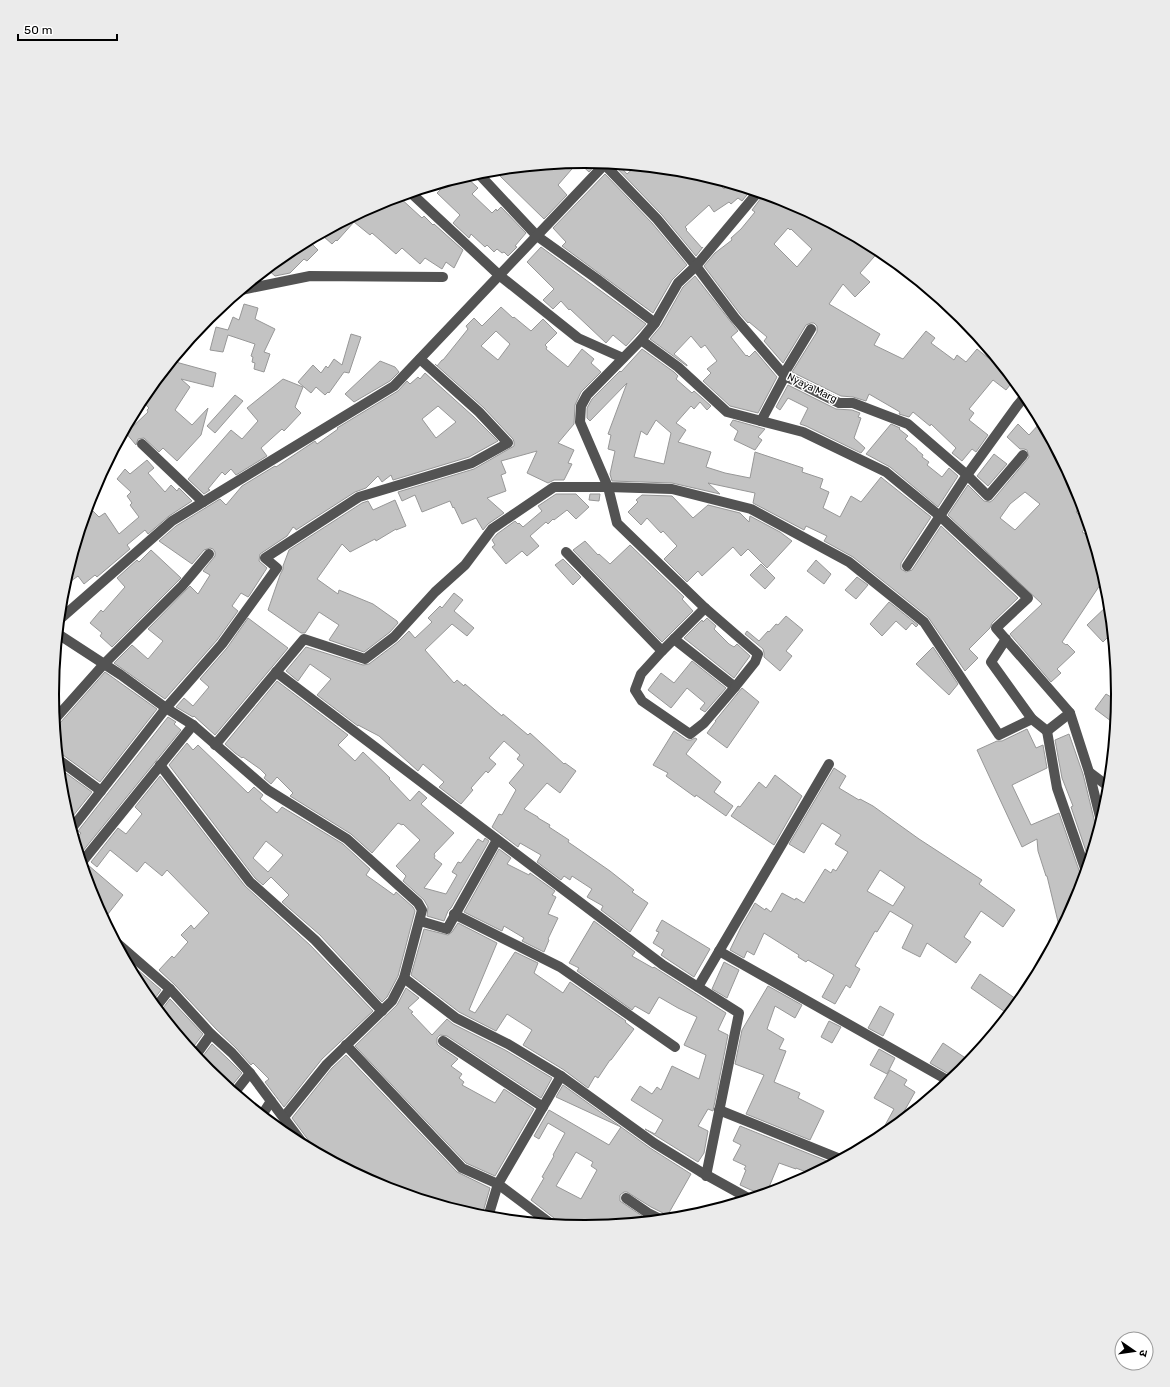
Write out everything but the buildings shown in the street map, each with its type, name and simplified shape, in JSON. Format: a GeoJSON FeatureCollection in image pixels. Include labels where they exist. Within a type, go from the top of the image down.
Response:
{"type":"FeatureCollection","features":[{"type":"Feature","properties":{"kind":"street"},"geometry":{"type":"LineString","coordinates":[[66,614],[172,521],[394,386],[538,236],[599,168]]}},
{"type":"Feature","properties":{"kind":"street","name":"Nyaya Marg"},"geometry":{"type":"LineString","coordinates":[[609,169],[657,219],[696,266],[735,318],[785,376],[839,402],[853,403],[908,424],[967,475],[988,496],[1022,455]]}},
{"type":"Feature","properties":{"kind":"street"},"geometry":{"type":"LineString","coordinates":[[483,178],[538,236],[655,323]]}},
{"type":"Feature","properties":{"kind":"street"},"geometry":{"type":"LineString","coordinates":[[705,608],[641,674],[636,690],[642,701],[690,734],[704,723],[735,687],[755,662],[758,654],[705,608],[617,523],[608,487],[580,422],[581,406],[587,395],[641,340],[655,323],[678,283],[696,266],[755,195]]}},
{"type":"Feature","properties":{"kind":"street"},"geometry":{"type":"LineString","coordinates":[[414,196],[499,275],[578,338],[623,358]]}},
{"type":"Feature","properties":{"kind":"street"},"geometry":{"type":"LineString","coordinates":[[250,288],[310,276],[443,278]]}},
{"type":"Feature","properties":{"kind":"street"},"geometry":{"type":"LineString","coordinates":[[761,421],[785,376],[785,372],[811,329]]}},
{"type":"Feature","properties":{"kind":"street"},"geometry":{"type":"LineString","coordinates":[[641,340],[678,367],[727,412],[803,432],[886,472],[941,517],[1028,598],[996,628],[1070,713],[1089,772],[1098,809]]}},
{"type":"Feature","properties":{"kind":"street"},"geometry":{"type":"LineString","coordinates":[[75,824],[166,708],[222,644],[277,568],[265,558],[359,497],[472,463],[508,443],[479,412],[420,359]]}},
{"type":"Feature","properties":{"kind":"street"},"geometry":{"type":"LineString","coordinates":[[907,566],[941,517],[967,475],[1022,401]]}},
{"type":"Feature","properties":{"kind":"street"},"geometry":{"type":"LineString","coordinates":[[142,444],[203,502]]}},
{"type":"Feature","properties":{"kind":"street"},"geometry":{"type":"LineString","coordinates":[[215,745],[304,639],[354,657],[365,659],[394,638],[435,592],[465,565],[492,529],[554,487],[672,489],[751,509],[842,558],[924,622],[998,735],[1032,719]]}},
{"type":"Feature","properties":{"kind":"street"},"geometry":{"type":"LineString","coordinates":[[566,552],[662,651]]}},
{"type":"Feature","properties":{"kind":"street"},"geometry":{"type":"LineString","coordinates":[[60,713],[104,664],[182,586],[209,554]]}},
{"type":"Feature","properties":{"kind":"street"},"geometry":{"type":"LineString","coordinates":[[63,637],[193,725],[268,790],[347,839],[418,903],[422,910],[404,978],[392,1001],[327,1064],[284,1117]]}},
{"type":"Feature","properties":{"kind":"street"},"geometry":{"type":"LineString","coordinates":[[674,639],[735,687]]}},
{"type":"Feature","properties":{"kind":"street"},"geometry":{"type":"LineString","coordinates":[[1006,639],[991,662],[1032,719],[1046,731],[1057,788],[1083,862]]}},
{"type":"Feature","properties":{"kind":"street"},"geometry":{"type":"LineString","coordinates":[[276,672],[662,965],[739,1014],[706,1176]]}},
{"type":"Feature","properties":{"kind":"street"},"geometry":{"type":"LineString","coordinates":[[1046,731],[1070,713]]}},
{"type":"Feature","properties":{"kind":"street"},"geometry":{"type":"LineString","coordinates":[[85,858],[193,725]]}},
{"type":"Feature","properties":{"kind":"street"},"geometry":{"type":"LineString","coordinates":[[64,764],[101,791]]}},
{"type":"Feature","properties":{"kind":"street"},"geometry":{"type":"LineString","coordinates":[[698,987],[829,764]]}},
{"type":"Feature","properties":{"kind":"street"},"geometry":{"type":"LineString","coordinates":[[160,765],[250,882],[315,940],[382,1011]]}},
{"type":"Feature","properties":{"kind":"street"},"geometry":{"type":"LineString","coordinates":[[1089,772],[1103,782]]}},
{"type":"Feature","properties":{"kind":"street"},"geometry":{"type":"LineString","coordinates":[[420,921],[447,929],[454,914],[497,840]]}},
{"type":"Feature","properties":{"kind":"street"},"geometry":{"type":"LineString","coordinates":[[454,914],[560,967],[675,1047]]}},
{"type":"Feature","properties":{"kind":"street"},"geometry":{"type":"LineString","coordinates":[[719,951],[944,1078]]}},
{"type":"Feature","properties":{"kind":"street"},"geometry":{"type":"LineString","coordinates":[[128,955],[170,989],[211,1034],[232,1053],[250,1073],[295,1132]]}},
{"type":"Feature","properties":{"kind":"street"},"geometry":{"type":"LineString","coordinates":[[404,978],[456,1018],[508,1044],[561,1076],[654,1143],[706,1176],[743,1195]]}},
{"type":"Feature","properties":{"kind":"street"},"geometry":{"type":"LineString","coordinates":[[160,1002],[170,989]]}},
{"type":"Feature","properties":{"kind":"street"},"geometry":{"type":"LineString","coordinates":[[199,1050],[211,1034]]}},
{"type":"Feature","properties":{"kind":"street"},"geometry":{"type":"LineString","coordinates":[[443,1041],[543,1107]]}},
{"type":"Feature","properties":{"kind":"street"},"geometry":{"type":"LineString","coordinates":[[346,1045],[462,1168],[498,1184],[542,1217]]}},
{"type":"Feature","properties":{"kind":"street"},"geometry":{"type":"LineString","coordinates":[[238,1089],[250,1073]]}},
{"type":"Feature","properties":{"kind":"street"},"geometry":{"type":"LineString","coordinates":[[490,1210],[498,1184],[561,1076]]}},
{"type":"Feature","properties":{"kind":"street"},"geometry":{"type":"LineString","coordinates":[[265,1111],[271,1101]]}},
{"type":"Feature","properties":{"kind":"street"},"geometry":{"type":"LineString","coordinates":[[719,1110],[835,1156]]}},
{"type":"Feature","properties":{"kind":"street"},"geometry":{"type":"LineString","coordinates":[[626,1198],[652,1215]]}}]}
